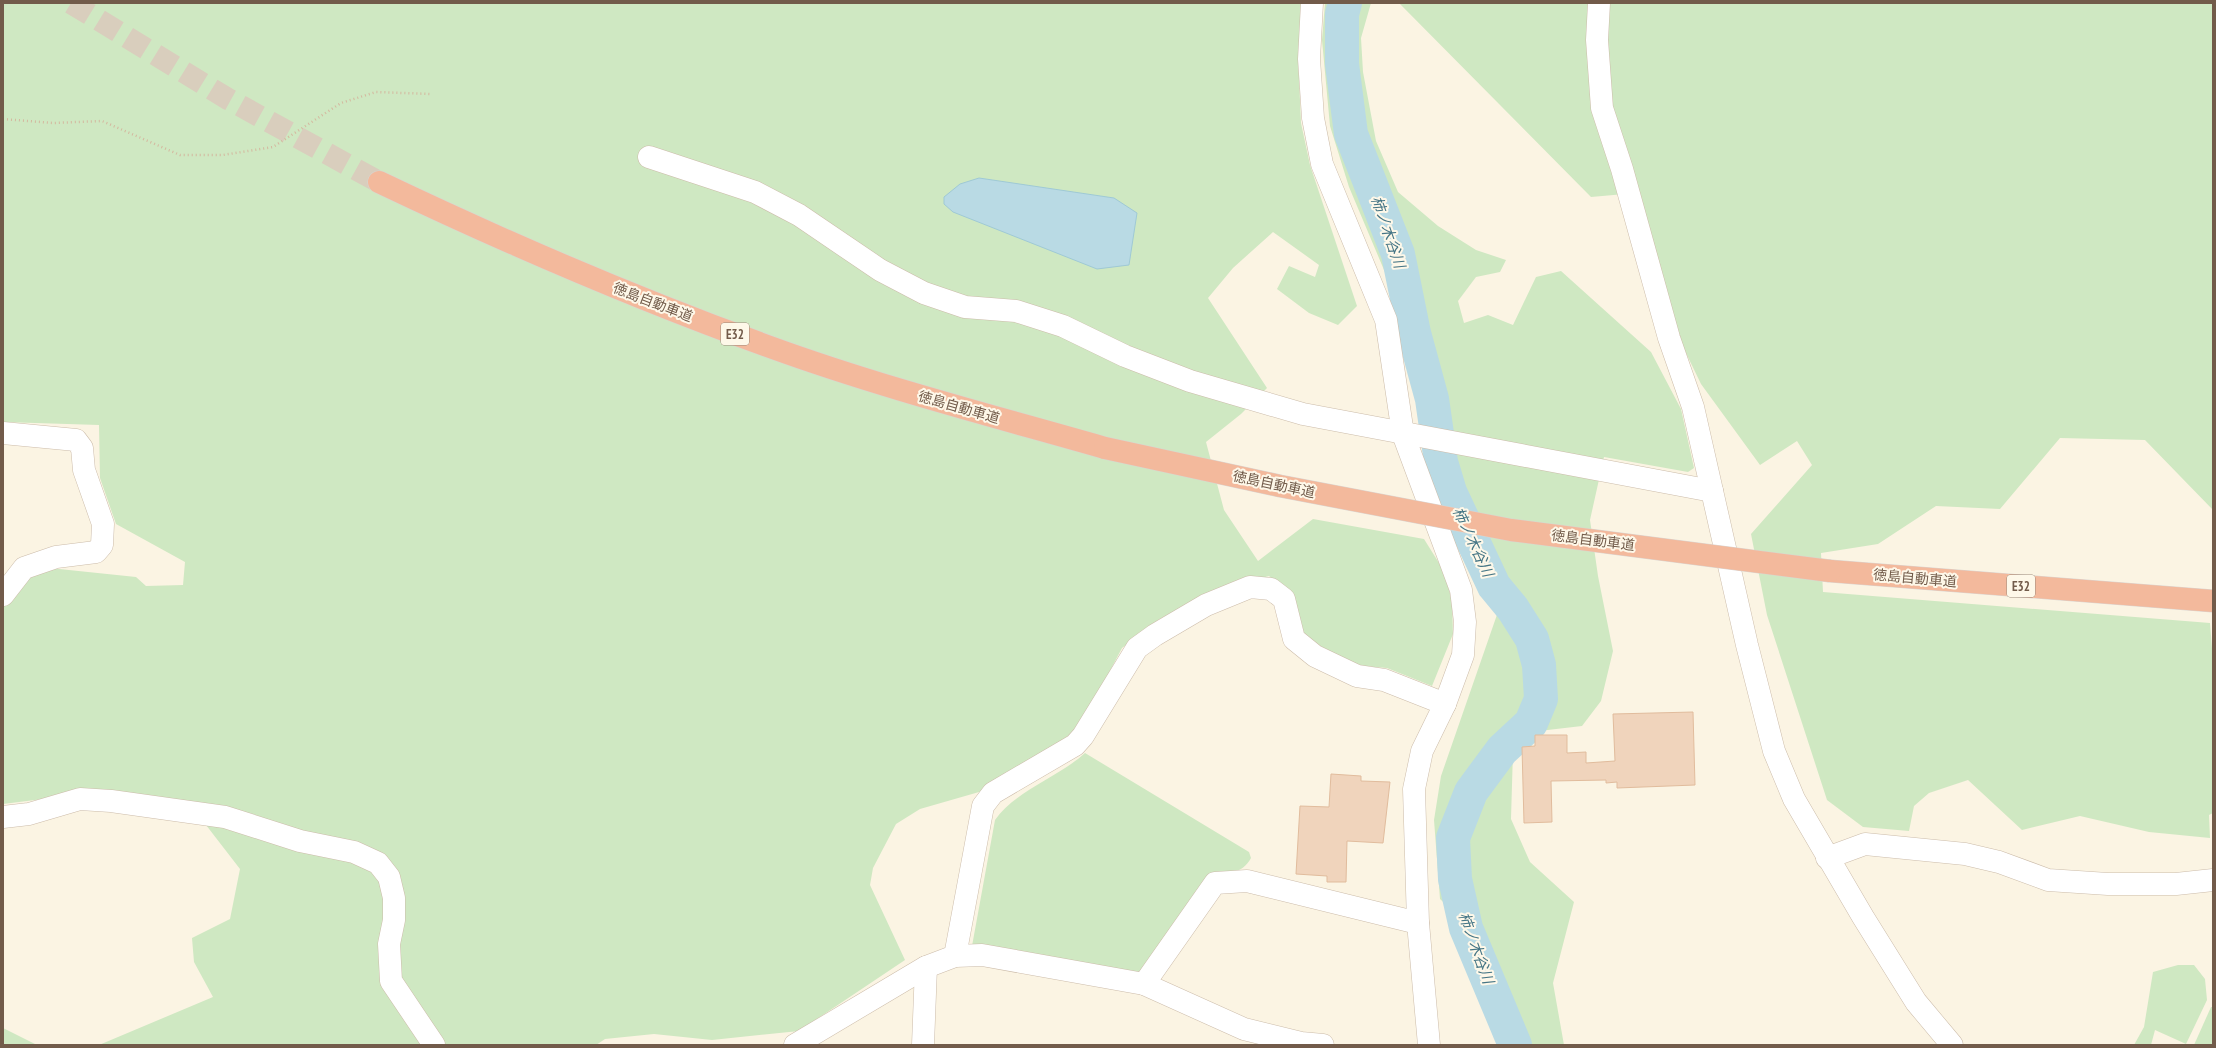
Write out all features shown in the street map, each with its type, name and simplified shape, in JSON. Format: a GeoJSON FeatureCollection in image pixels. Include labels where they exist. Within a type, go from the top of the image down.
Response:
{"type":"FeatureCollection","features":[{"type":"Feature","properties":{"kind":"highway","name":"徳島自動車道"},"geometry":{"type":"LineString","coordinates":[[379,182],[499,239],[619,289],[771,348],[932,399],[1106,448],[1280,486],[1511,530],[1830,571],[2213,601]]}},
{"type":"Feature","properties":{"kind":"street"},"geometry":{"type":"LineString","coordinates":[[1312,3],[1309,59],[1313,118],[1322,164],[1386,320],[1402,434],[1461,590],[1465,622],[1463,655],[1445,704],[1422,751],[1414,789],[1418,923],[1429,1045]]}},
{"type":"Feature","properties":{"kind":"street"},"geometry":{"type":"LineString","coordinates":[[1599,3],[1597,40],[1602,108],[1622,169],[1669,338],[1693,407],[1747,645],[1774,751],[1794,799],[1827,858],[1916,1002],[1952,1045]]}},
{"type":"Feature","properties":{"kind":"street"},"geometry":{"type":"LineString","coordinates":[[649,157],[755,192],[799,215],[880,270],[924,293],[965,307],[1016,311],[1063,326],[1125,356],[1190,381],[1303,414],[1425,439],[1712,490]]}},
{"type":"Feature","properties":{"kind":"street"},"geometry":{"type":"LineString","coordinates":[[3,433],[76,440],[82,448],[84,470],[103,524],[102,545],[96,552],[56,557],[24,568],[3,595]]}},
{"type":"Feature","properties":{"kind":"street"},"geometry":{"type":"LineString","coordinates":[[956,956],[983,806],[993,794],[1075,745],[1083,736],[1137,648],[1155,635],[1206,605],[1250,587],[1271,589],[1284,599],[1294,639],[1315,656],[1357,676],[1384,680],[1445,704]]}},
{"type":"Feature","properties":{"kind":"street"},"geometry":{"type":"LineString","coordinates":[[3,817],[29,814],[80,799],[111,801],[225,817],[300,841],[354,852],[378,863],[390,877],[394,898],[394,920],[390,944],[391,981],[434,1045]]}},
{"type":"Feature","properties":{"kind":"street"},"geometry":{"type":"LineString","coordinates":[[1827,858],[1865,844],[1965,854],[1999,862],[2048,880],[2108,884],[2176,884],[2213,880]]}},
{"type":"Feature","properties":{"kind":"street"},"geometry":{"type":"LineString","coordinates":[[1144,984],[1215,883],[1247,881],[1418,923]]}},
{"type":"Feature","properties":{"kind":"street"},"geometry":{"type":"LineString","coordinates":[[795,1045],[926,967],[956,956],[982,955],[1144,984],[1244,1029],[1301,1043],[1323,1045]]}},
{"type":"Feature","properties":{"kind":"street"},"geometry":{"type":"LineString","coordinates":[[923,1045],[926,967]]}},
{"type":"Feature","properties":{"kind":"path"},"geometry":{"type":"LineString","coordinates":[[3,118],[53,123],[102,121],[180,155],[223,155],[273,147],[341,103],[376,92],[431,94]]}},
{"type":"Feature","properties":{"kind":"green space"},"geometry":{"type":"Polygon","coordinates":[[[3,3],[1303,3],[1298,55],[1301,123],[1310,165],[1357,306],[1338,325],[1309,313],[1277,289],[1289,266],[1315,277],[1319,265],[1273,232],[1233,268],[1208,298],[1267,388],[1241,414],[1206,442],[1224,510],[1258,561],[1313,519],[1424,539],[1444,571],[1452,601],[1453,634],[1432,686],[1387,668],[1363,666],[1325,653],[1303,632],[1292,597],[1269,576],[1204,595],[1158,620],[1122,648],[1095,699],[1071,734],[986,790],[920,809],[896,824],[873,868],[870,885],[905,960],[799,1031],[712,1040],[654,1034],[605,1039],[596,1045],[99,1045],[213,997],[194,962],[192,938],[230,919],[240,869],[189,803],[43,799],[3,804],[3,589],[40,567],[136,577],[146,586],[183,585],[185,562],[116,524],[100,478],[99,425],[3,422],[3,3]]]}},
{"type":"Feature","properties":{"kind":"green space"},"geometry":{"type":"Polygon","coordinates":[[[1325,3],[1371,3],[1361,38],[1363,72],[1376,141],[1398,192],[1438,226],[1476,250],[1506,260],[1500,272],[1476,277],[1458,301],[1464,323],[1488,315],[1513,325],[1536,277],[1561,271],[1651,352],[1681,409],[1694,468],[1688,472],[1604,457],[1590,520],[1598,576],[1613,651],[1601,701],[1582,726],[1539,731],[1525,737],[1513,751],[1511,819],[1530,862],[1574,902],[1553,983],[1564,1045],[1520,1045],[1476,932],[1440,899],[1434,820],[1441,776],[1508,583],[1457,490],[1433,369],[1387,277],[1349,187],[1330,126],[1322,40],[1325,3]]]}},
{"type":"Feature","properties":{"kind":"green space"},"geometry":{"type":"Polygon","coordinates":[[[1399,3],[2213,3],[2213,510],[2145,440],[2060,438],[2000,509],[1936,506],[1878,544],[1821,553],[1823,592],[2210,623],[2213,661],[2213,813],[2209,815],[2210,838],[2149,832],[2080,816],[2022,830],[1968,780],[1929,793],[1914,806],[1909,831],[1863,827],[1827,800],[1767,615],[1751,534],[1812,465],[1797,441],[1760,465],[1701,384],[1671,322],[1636,193],[1591,197],[1399,3]]]}},
{"type":"Feature","properties":{"kind":"green space"},"geometry":{"type":"Polygon","coordinates":[[[1085,753],[1249,852],[1251,858],[1243,868],[1238,871],[1227,874],[1208,875],[1153,963],[1145,970],[1136,973],[972,946],[995,820],[1025,792],[1063,770],[1085,753]]]}},
{"type":"Feature","properties":{"kind":"green space"},"geometry":{"type":"Polygon","coordinates":[[[2178,965],[2194,965],[2205,979],[2207,1000],[2186,1044],[2155,1030],[2151,1045],[2134,1045],[2144,1027],[2153,972],[2178,965]]]}},
{"type":"Feature","properties":{"kind":"green space"},"geometry":{"type":"Polygon","coordinates":[[[2211,1007],[2213,1007],[2213,1045],[2194,1045],[2211,1007]]]}},
{"type":"Feature","properties":{"kind":"green space"},"geometry":{"type":"Polygon","coordinates":[[[3,1028],[37,1045],[3,1045],[3,1028]]]}},
{"type":"Feature","properties":{"kind":"water"},"geometry":{"type":"Polygon","coordinates":[[[979,178],[1114,198],[1137,213],[1129,265],[1097,269],[953,212],[944,204],[944,197],[960,184],[979,178]]]}},
{"type":"Feature","properties":{"kind":"building"},"geometry":{"type":"Polygon","coordinates":[[[1693,712],[1695,785],[1617,788],[1617,782],[1606,783],[1606,780],[1551,781],[1552,822],[1524,823],[1522,747],[1535,746],[1535,735],[1567,735],[1567,753],[1586,752],[1586,763],[1615,761],[1613,714],[1693,712]]]}},
{"type":"Feature","properties":{"kind":"building"},"geometry":{"type":"Polygon","coordinates":[[[1331,774],[1361,776],[1361,781],[1390,782],[1383,843],[1347,841],[1346,882],[1327,882],[1327,876],[1296,874],[1300,806],[1329,807],[1331,774]]]}},
{"type":"Feature","properties":{"kind":"waterway","name":"柿ノ木谷川"},"geometry":{"type":"LineString","coordinates":[[1345,3],[1342,14],[1342,64],[1351,134],[1398,254],[1414,333],[1432,399],[1441,462],[1450,492],[1494,586],[1513,609],[1532,639],[1539,665],[1541,699],[1531,723],[1502,750],[1471,792],[1453,838],[1455,879],[1466,928],[1515,1045]]}},
{"type":"Feature","properties":{"kind":"tunnel"},"geometry":{"type":"LineString","coordinates":[[71,3],[228,99],[379,182]]}}]}
